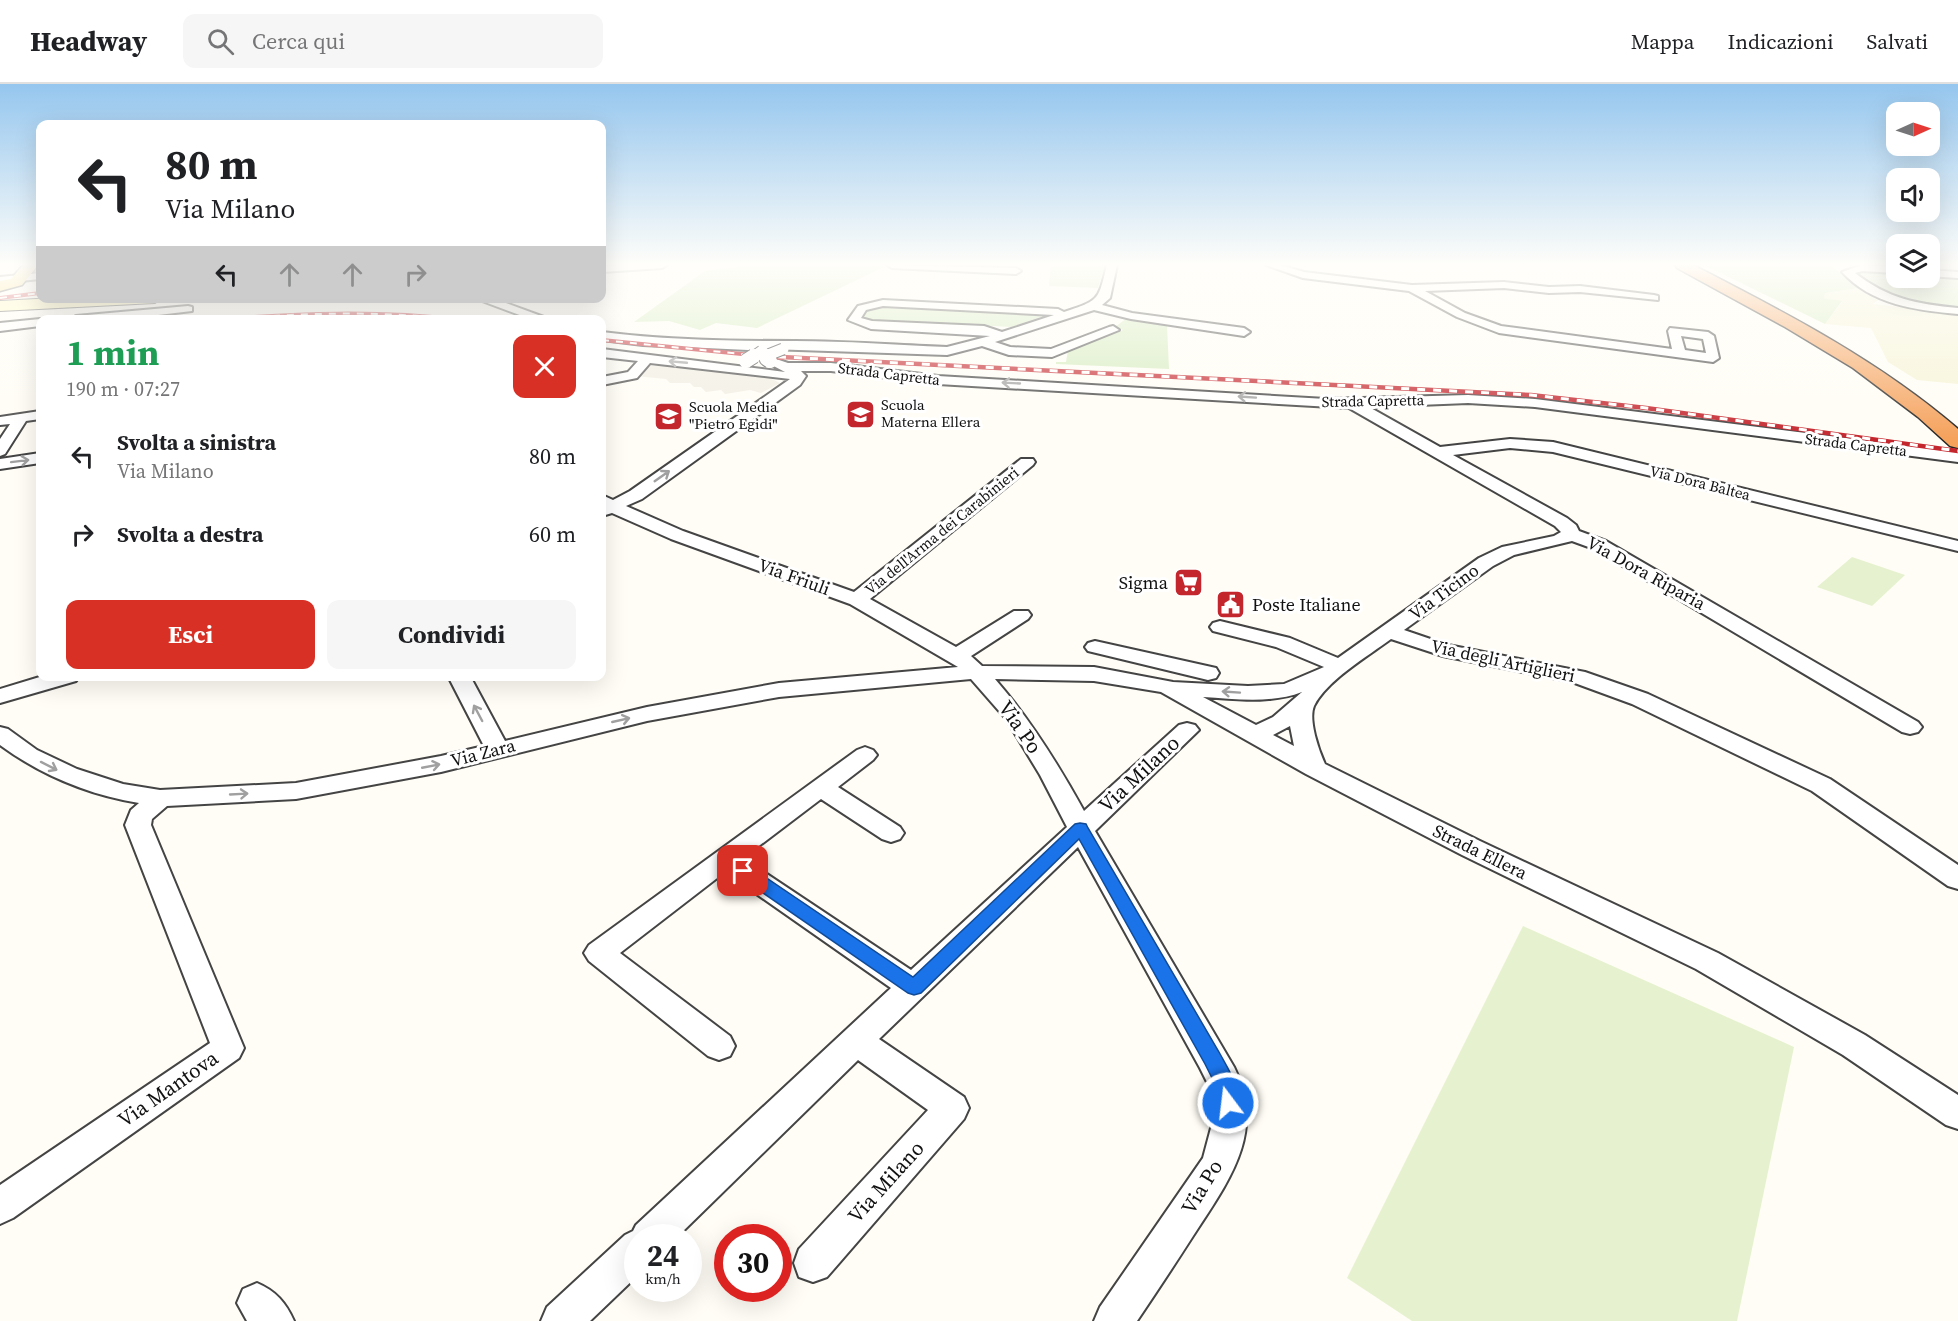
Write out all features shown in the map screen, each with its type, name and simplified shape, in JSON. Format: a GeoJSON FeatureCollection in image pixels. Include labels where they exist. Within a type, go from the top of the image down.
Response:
{"type":"FeatureCollection","features":[{"type":"Feature","properties":{"kind":"highway"},"geometry":{"type":"LineString","coordinates":[[1794,323],[1846,353],[1916,404],[1954,451]]}},
{"type":"Feature","properties":{"kind":"highway"},"geometry":{"type":"LineString","coordinates":[[1808,323],[1858,351],[1958,427]]}},
{"type":"Feature","properties":{"kind":"street"},"geometry":{"type":"LineString","coordinates":[[0,327],[36,323]]}},
{"type":"Feature","properties":{"kind":"street"},"geometry":{"type":"LineString","coordinates":[[863,323],[871,325],[984,330],[1002,335]]}},
{"type":"Feature","properties":{"kind":"street"},"geometry":{"type":"LineString","coordinates":[[606,337],[643,342],[768,351],[816,346],[936,352],[961,349],[1041,323]]}},
{"type":"Feature","properties":{"kind":"street"},"geometry":{"type":"LineString","coordinates":[[1179,323],[1244,332]]}},
{"type":"Feature","properties":{"kind":"street"},"geometry":{"type":"LineString","coordinates":[[1482,323],[1499,329],[1679,353]]}},
{"type":"Feature","properties":{"kind":"street"},"geometry":{"type":"LineString","coordinates":[[982,342],[1009,351],[1052,353],[1113,330]]}},
{"type":"Feature","properties":{"kind":"street"},"geometry":{"type":"LineString","coordinates":[[718,366],[746,361],[768,351]]}},
{"type":"Feature","properties":{"kind":"street"},"geometry":{"type":"LineString","coordinates":[[606,506],[636,495],[797,380],[798,374],[768,351]]}},
{"type":"Feature","properties":{"kind":"street"},"geometry":{"type":"LineString","coordinates":[[606,354],[785,375],[797,380]]}},
{"type":"Feature","properties":{"kind":"street"},"geometry":{"type":"LineString","coordinates":[[606,380],[632,375],[647,359]]}},
{"type":"Feature","properties":{"kind":"street","name":"Strada Capretta"},"geometry":{"type":"LineString","coordinates":[[787,367],[831,367],[938,380],[1049,385],[1112,398],[1262,411],[1307,408],[1326,403],[1468,399],[1545,403],[1954,451]]}},
{"type":"Feature","properties":{"kind":"street","name":"Via Dora Riparia"},"geometry":{"type":"LineString","coordinates":[[1352,404],[1562,522],[1570,529],[1570,534],[1600,545],[1910,727]]}},
{"type":"Feature","properties":{"kind":"street"},"geometry":{"type":"LineString","coordinates":[[0,420],[36,415]]}},
{"type":"Feature","properties":{"kind":"street"},"geometry":{"type":"LineString","coordinates":[[0,452],[22,417]]}},
{"type":"Feature","properties":{"kind":"street","name":"Via Dora Baltea"},"geometry":{"type":"LineString","coordinates":[[1440,452],[1500,443],[1526,443],[1553,447],[1958,546]]}},
{"type":"Feature","properties":{"kind":"street"},"geometry":{"type":"LineString","coordinates":[[0,464],[36,459]]}},
{"type":"Feature","properties":{"kind":"street","name":"Via dell'Arma dei Carabinieri"},"geometry":{"type":"LineString","coordinates":[[856,600],[1027,462]]}},
{"type":"Feature","properties":{"kind":"street","name":"Via Friuli"},"geometry":{"type":"LineString","coordinates":[[606,506],[676,535],[856,600],[967,664]]}},
{"type":"Feature","properties":{"kind":"street","name":"Via Ticino"},"geometry":{"type":"LineString","coordinates":[[1243,728],[1281,722],[1295,698],[1495,557],[1508,551],[1560,540],[1570,534]]}},
{"type":"Feature","properties":{"kind":"street"},"geometry":{"type":"LineString","coordinates":[[967,664],[1021,615]]}},
{"type":"Feature","properties":{"kind":"street"},"geometry":{"type":"LineString","coordinates":[[1220,627],[1283,642],[1334,670]]}},
{"type":"Feature","properties":{"kind":"street","name":"Via degli Artiglieri"},"geometry":{"type":"LineString","coordinates":[[1389,632],[1443,650],[1577,676],[1617,689],[1821,785],[1958,879]]}},
{"type":"Feature","properties":{"kind":"street"},"geometry":{"type":"LineString","coordinates":[[1095,647],[1208,673]]}},
{"type":"Feature","properties":{"kind":"street","name":"Strada Ellera"},"geometry":{"type":"LineString","coordinates":[[967,664],[1094,674],[1168,687],[1315,769],[1471,848],[1707,961],[1854,1045],[1958,1114]]}},
{"type":"Feature","properties":{"kind":"street","name":"Via Zara"},"geometry":{"type":"LineString","coordinates":[[0,734],[29,755],[68,776],[120,792],[160,798],[296,790],[419,768],[647,714],[746,695],[934,674],[967,664]]}},
{"type":"Feature","properties":{"kind":"street","name":"Via Po"},"geometry":{"type":"LineString","coordinates":[[967,664],[1015,716],[1052,775],[1227,1088],[1230,1119],[1226,1145],[1218,1167],[1114,1321]]}},
{"type":"Feature","properties":{"kind":"street"},"geometry":{"type":"LineString","coordinates":[[0,696],[51,681]]}},
{"type":"Feature","properties":{"kind":"street"},"geometry":{"type":"LineString","coordinates":[[462,681],[497,749]]}},
{"type":"Feature","properties":{"kind":"street"},"geometry":{"type":"LineString","coordinates":[[1168,687],[1295,698],[1305,748],[1315,769]]}},
{"type":"Feature","properties":{"kind":"street","name":"Via Milano"},"geometry":{"type":"LineString","coordinates":[[664,1224],[1080,828],[1187,730]]}},
{"type":"Feature","properties":{"kind":"street"},"geometry":{"type":"LineString","coordinates":[[719,1046],[599,953],[865,755]]}},
{"type":"Feature","properties":{"kind":"street"},"geometry":{"type":"LineString","coordinates":[[820,787],[891,833]]}},
{"type":"Feature","properties":{"kind":"street","name":"Via Mantova"},"geometry":{"type":"LineString","coordinates":[[0,1206],[228,1048],[138,825],[140,816],[160,798]]}},
{"type":"Feature","properties":{"kind":"street"},"geometry":{"type":"LineString","coordinates":[[724,858],[914,988]]}},
{"type":"Feature","properties":{"kind":"street","name":"Via Milano"},"geometry":{"type":"LineString","coordinates":[[813,1263],[952,1108],[856,1041]]}},
{"type":"Feature","properties":{"kind":"street"},"geometry":{"type":"LineString","coordinates":[[561,1321],[624,1261]]}},
{"type":"Feature","properties":{"kind":"shaded area"},"geometry":{"type":"Polygon","coordinates":[[[1958,323],[1958,384],[1917,380],[1888,362],[1871,328],[1825,324],[1958,323]]]}},
{"type":"Feature","properties":{"kind":"shaded area"},"geometry":{"type":"Polygon","coordinates":[[[650,366],[680,366],[770,378],[780,383],[761,393],[750,390],[725,394],[721,390],[706,392],[701,387],[694,387],[690,383],[670,383],[666,379],[635,376],[650,366]]]}},
{"type":"Feature","properties":{"kind":"green space"},"geometry":{"type":"Polygon","coordinates":[[[675,323],[768,323],[757,328],[716,323],[700,330],[675,323]]]}},
{"type":"Feature","properties":{"kind":"green space"},"geometry":{"type":"Polygon","coordinates":[[[929,323],[1024,323],[1012,327],[929,323]]]}},
{"type":"Feature","properties":{"kind":"green space"},"geometry":{"type":"Polygon","coordinates":[[[1121,323],[1167,325],[1169,369],[1056,364],[1056,362],[1066,362],[1068,350],[1123,330],[1115,327],[1121,323]]]}},
{"type":"Feature","properties":{"kind":"green space"},"geometry":{"type":"Polygon","coordinates":[[[1852,557],[1905,575],[1872,606],[1817,587],[1852,557]]]}},
{"type":"Feature","properties":{"kind":"green space"},"geometry":{"type":"Polygon","coordinates":[[[1523,926],[1794,1047],[1737,1321],[1412,1321],[1347,1278],[1523,926]]]}},
{"type":"Feature","properties":{"kind":"railway"},"geometry":{"type":"LineString","coordinates":[[606,340],[762,356]]}},
{"type":"Feature","properties":{"kind":"railway"},"geometry":{"type":"LineString","coordinates":[[762,356],[1531,395],[1646,408],[1958,451]]}},
{"type":"Feature","properties":{"kind":"railway"},"geometry":{"type":"LineString","coordinates":[[762,356],[782,358]]}},
{"type":"Feature","properties":{"kind":"place","name":"Scuola Materna Ellera"},"geometry":{"type":"Point","coordinates":[860,414]}},
{"type":"Feature","properties":{"kind":"place","name":"Scuola Media \"Pietro Egidi\""},"geometry":{"type":"Point","coordinates":[668,416]}},
{"type":"Feature","properties":{"kind":"place","name":"Sigma"},"geometry":{"type":"Point","coordinates":[1189,583]}},
{"type":"Feature","properties":{"kind":"place","name":"Poste Italiane"},"geometry":{"type":"Point","coordinates":[1231,605]}},
{"type":"Feature","properties":{"kind":"route"},"geometry":{"type":"LineString","coordinates":[[743,871],[914,988],[1080,828],[1212,1058],[1227,1088],[1228,1103]]}}]}
